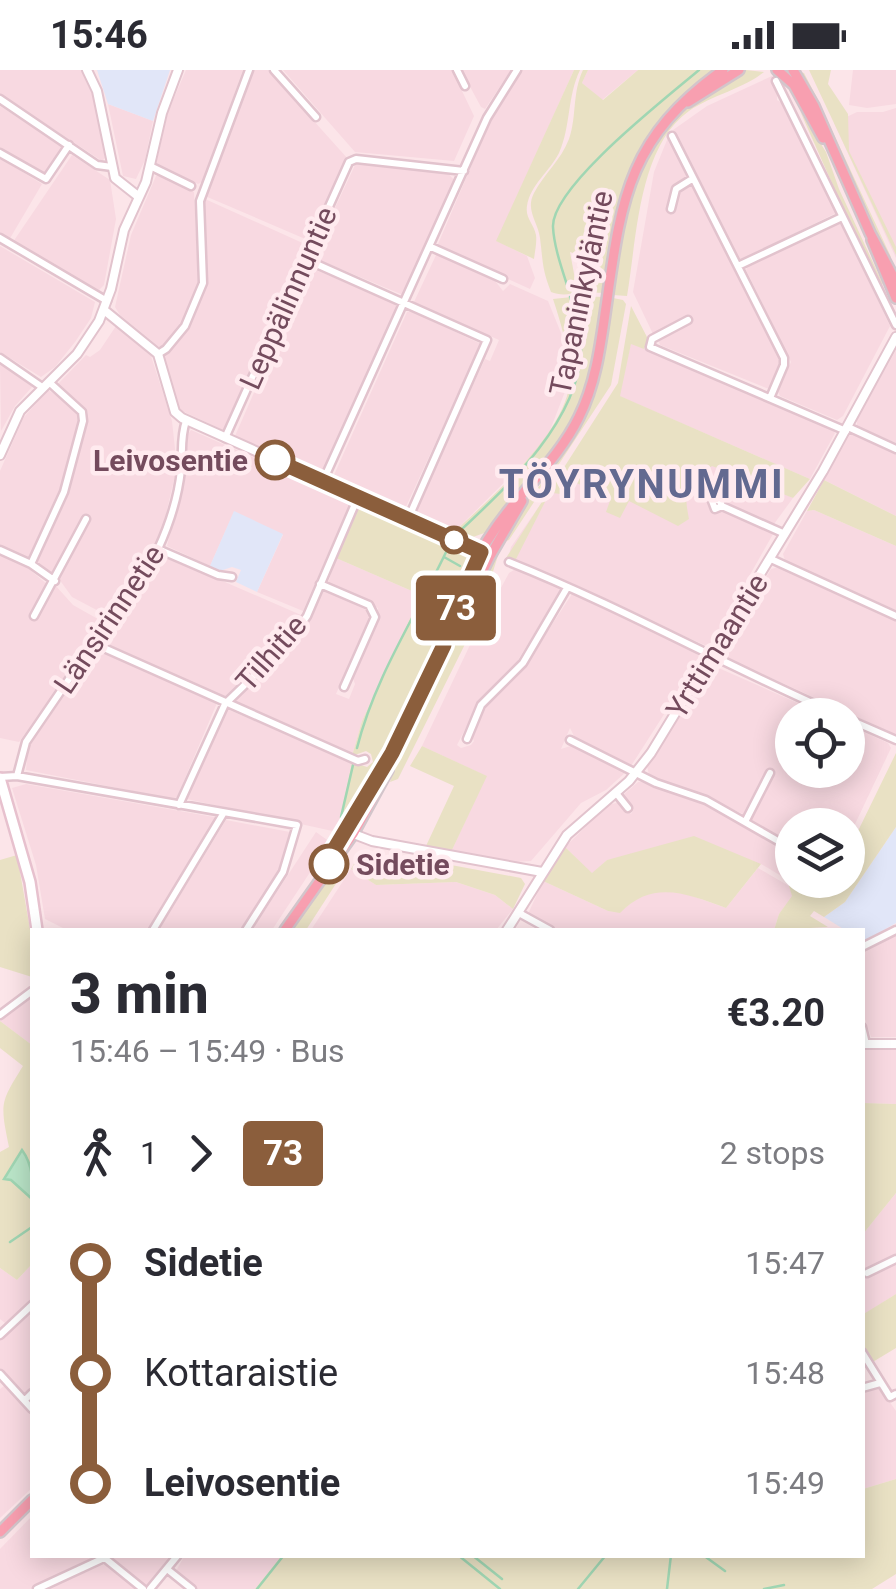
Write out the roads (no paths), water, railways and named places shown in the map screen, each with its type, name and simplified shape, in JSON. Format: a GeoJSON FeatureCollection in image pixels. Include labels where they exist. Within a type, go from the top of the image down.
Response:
{"type":"FeatureCollection","features":[{"type":"Feature","properties":{"kind":"main road","name":"Tapaninkyläntie"},"geometry":{"type":"LineString","coordinates":[[286,928],[350,832],[392,753],[500,522],[564,442],[588,396],[602,339],[620,210],[632,175],[646,148],[677,109],[692,92],[723,70]]}},
{"type":"Feature","properties":{"kind":"main road","name":"Tapaninkyläntie"},"geometry":{"type":"LineString","coordinates":[[677,109],[738,70]]}},
{"type":"Feature","properties":{"kind":"main road"},"geometry":{"type":"LineString","coordinates":[[793,70],[814,106],[896,282]]}},
{"type":"Feature","properties":{"kind":"main road"},"geometry":{"type":"LineString","coordinates":[[776,75],[794,85],[840,166]]}},
{"type":"Feature","properties":{"kind":"main road"},"geometry":{"type":"LineString","coordinates":[[870,233],[896,298]]}},
{"type":"Feature","properties":{"kind":"main road"},"geometry":{"type":"LineString","coordinates":[[0,778],[30,882],[36,928]]}},
{"type":"Feature","properties":{"kind":"main road"},"geometry":{"type":"LineString","coordinates":[[0,1531],[30,1502]]}},
{"type":"Feature","properties":{"kind":"street"},"geometry":{"type":"LineString","coordinates":[[87,70],[97,91],[112,167],[119,184],[139,197]]}},
{"type":"Feature","properties":{"kind":"street"},"geometry":{"type":"LineString","coordinates":[[0,454],[3,438],[20,411],[78,354],[105,305],[124,230],[150,166],[162,114],[178,70]]}},
{"type":"Feature","properties":{"kind":"street"},"geometry":{"type":"LineString","coordinates":[[158,354],[186,326],[203,284],[200,200],[249,70]]}},
{"type":"Feature","properties":{"kind":"street"},"geometry":{"type":"LineString","coordinates":[[274,70],[316,117]]}},
{"type":"Feature","properties":{"kind":"street"},"geometry":{"type":"LineString","coordinates":[[457,70],[465,86]]}},
{"type":"Feature","properties":{"kind":"street"},"geometry":{"type":"LineString","coordinates":[[323,481],[488,118],[517,70]]}},
{"type":"Feature","properties":{"kind":"street"},"geometry":{"type":"LineString","coordinates":[[776,75],[896,325]]}},
{"type":"Feature","properties":{"kind":"street"},"geometry":{"type":"LineString","coordinates":[[0,99],[97,165],[112,167]]}},
{"type":"Feature","properties":{"kind":"street"},"geometry":{"type":"LineString","coordinates":[[672,136],[784,358],[770,398]]}},
{"type":"Feature","properties":{"kind":"street"},"geometry":{"type":"LineString","coordinates":[[0,153],[46,179],[69,145]]}},
{"type":"Feature","properties":{"kind":"street","name":"Leppälinnuntie"},"geometry":{"type":"LineString","coordinates":[[226,438],[352,160],[464,171]]}},
{"type":"Feature","properties":{"kind":"street"},"geometry":{"type":"LineString","coordinates":[[150,166],[191,186]]}},
{"type":"Feature","properties":{"kind":"street"},"geometry":{"type":"LineString","coordinates":[[671,209],[676,189],[692,179]]}},
{"type":"Feature","properties":{"kind":"street"},"geometry":{"type":"LineString","coordinates":[[738,266],[842,216]]}},
{"type":"Feature","properties":{"kind":"street"},"geometry":{"type":"LineString","coordinates":[[0,238],[105,305],[158,354],[175,412],[186,420],[485,554]]}},
{"type":"Feature","properties":{"kind":"street"},"geometry":{"type":"LineString","coordinates":[[431,247],[503,279]]}},
{"type":"Feature","properties":{"kind":"street"},"geometry":{"type":"LineString","coordinates":[[305,259],[487,340],[408,519]]}},
{"type":"Feature","properties":{"kind":"street"},"geometry":{"type":"LineString","coordinates":[[688,320],[652,339],[650,347],[896,449]]}},
{"type":"Feature","properties":{"kind":"street","name":"Yrttimaantie"},"geometry":{"type":"LineString","coordinates":[[508,928],[567,836],[637,772],[785,534],[896,337]]}},
{"type":"Feature","properties":{"kind":"street"},"geometry":{"type":"LineString","coordinates":[[0,358],[46,385],[84,416],[64,492],[31,564]]}},
{"type":"Feature","properties":{"kind":"street","name":"Länsirinnetie"},"geometry":{"type":"LineString","coordinates":[[17,776],[26,742],[158,550],[170,523],[178,488],[180,441],[186,420]]}},
{"type":"Feature","properties":{"kind":"street","name":"Tilhitie"},"geometry":{"type":"LineString","coordinates":[[179,805],[225,704],[288,643],[307,616],[358,497]]}},
{"type":"Feature","properties":{"kind":"street"},"geometry":{"type":"LineString","coordinates":[[722,506],[785,534]]}},
{"type":"Feature","properties":{"kind":"street"},"geometry":{"type":"LineString","coordinates":[[34,616],[86,518]]}},
{"type":"Feature","properties":{"kind":"street"},"geometry":{"type":"LineString","coordinates":[[0,550],[31,564],[55,581]]}},
{"type":"Feature","properties":{"kind":"street"},"geometry":{"type":"LineString","coordinates":[[158,550],[232,577]]}},
{"type":"Feature","properties":{"kind":"street"},"geometry":{"type":"LineString","coordinates":[[770,559],[896,616]]}},
{"type":"Feature","properties":{"kind":"street"},"geometry":{"type":"LineString","coordinates":[[509,562],[678,637],[711,657],[801,698]]}},
{"type":"Feature","properties":{"kind":"street"},"geometry":{"type":"LineString","coordinates":[[320,584],[369,605],[375,617],[344,687]]}},
{"type":"Feature","properties":{"kind":"street"},"geometry":{"type":"LineString","coordinates":[[468,739],[481,705],[523,663],[567,588]]}},
{"type":"Feature","properties":{"kind":"street"},"geometry":{"type":"LineString","coordinates":[[95,644],[358,761],[365,759]]}},
{"type":"Feature","properties":{"kind":"street"},"geometry":{"type":"LineString","coordinates":[[865,726],[896,740]]}},
{"type":"Feature","properties":{"kind":"street"},"geometry":{"type":"LineString","coordinates":[[570,740],[656,783],[706,800],[775,839]]}},
{"type":"Feature","properties":{"kind":"street"},"geometry":{"type":"LineString","coordinates":[[745,822],[770,773]]}},
{"type":"Feature","properties":{"kind":"street"},"geometry":{"type":"LineString","coordinates":[[0,778],[17,776],[296,826],[283,872],[247,928]]}},
{"type":"Feature","properties":{"kind":"street"},"geometry":{"type":"LineString","coordinates":[[616,792],[628,808]]}},
{"type":"Feature","properties":{"kind":"street"},"geometry":{"type":"LineString","coordinates":[[154,928],[223,814]]}},
{"type":"Feature","properties":{"kind":"street"},"geometry":{"type":"LineString","coordinates":[[350,832],[372,840],[542,872]]}},
{"type":"Feature","properties":{"kind":"street"},"geometry":{"type":"LineString","coordinates":[[519,913],[546,928]]}},
{"type":"Feature","properties":{"kind":"street"},"geometry":{"type":"LineString","coordinates":[[865,946],[896,930]]}},
{"type":"Feature","properties":{"kind":"street"},"geometry":{"type":"LineString","coordinates":[[0,1016],[30,993]]}},
{"type":"Feature","properties":{"kind":"street"},"geometry":{"type":"LineString","coordinates":[[865,1044],[896,1044]]}},
{"type":"Feature","properties":{"kind":"street"},"geometry":{"type":"LineString","coordinates":[[867,1272],[896,1259]]}},
{"type":"Feature","properties":{"kind":"street"},"geometry":{"type":"LineString","coordinates":[[0,1335],[30,1307]]}},
{"type":"Feature","properties":{"kind":"street"},"geometry":{"type":"LineString","coordinates":[[0,1322],[8,1328]]}},
{"type":"Feature","properties":{"kind":"street"},"geometry":{"type":"LineString","coordinates":[[865,1357],[893,1396]]}},
{"type":"Feature","properties":{"kind":"street"},"geometry":{"type":"LineString","coordinates":[[0,1374],[3,1384],[30,1406]]}},
{"type":"Feature","properties":{"kind":"street"},"geometry":{"type":"LineString","coordinates":[[865,1387],[880,1382]]}},
{"type":"Feature","properties":{"kind":"street"},"geometry":{"type":"LineString","coordinates":[[25,1400],[30,1395]]}},
{"type":"Feature","properties":{"kind":"street"},"geometry":{"type":"LineString","coordinates":[[37,1589],[100,1558]]}},
{"type":"Feature","properties":{"kind":"street"},"geometry":{"type":"LineString","coordinates":[[103,1558],[147,1589],[175,1558]]}},
{"type":"Feature","properties":{"kind":"street"},"geometry":{"type":"LineString","coordinates":[[167,1568],[192,1589]]}},
{"type":"Feature","properties":{"kind":"waterway"},"geometry":{"type":"LineString","coordinates":[[568,288],[554,235],[557,210],[570,190],[613,144],[699,70]]}},
{"type":"Feature","properties":{"kind":"waterway"},"geometry":{"type":"LineString","coordinates":[[461,530],[538,450],[568,402],[581,351],[570,297]]}},
{"type":"Feature","properties":{"kind":"waterway"},"geometry":{"type":"LineString","coordinates":[[357,748],[374,696],[448,548]]}},
{"type":"Feature","properties":{"kind":"waterway"},"geometry":{"type":"LineString","coordinates":[[444,557],[460,566]]}},
{"type":"Feature","properties":{"kind":"waterway"},"geometry":{"type":"LineString","coordinates":[[341,817],[353,765]]}},
{"type":"Feature","properties":{"kind":"waterway"},"geometry":{"type":"LineString","coordinates":[[10,1242],[30,1228]]}},
{"type":"Feature","properties":{"kind":"waterway"},"geometry":{"type":"LineString","coordinates":[[257,1589],[282,1558]]}},
{"type":"Feature","properties":{"kind":"waterway"},"geometry":{"type":"LineString","coordinates":[[462,1558],[500,1589]]}},
{"type":"Feature","properties":{"kind":"waterway"},"geometry":{"type":"LineString","coordinates":[[476,1558],[502,1579]]}},
{"type":"Feature","properties":{"kind":"waterway"},"geometry":{"type":"LineString","coordinates":[[578,1589],[604,1558]]}},
{"type":"Feature","properties":{"kind":"waterway"},"geometry":{"type":"LineString","coordinates":[[667,1589],[671,1558]]}},
{"type":"Feature","properties":{"kind":"waterway"},"geometry":{"type":"LineString","coordinates":[[707,1558],[725,1571]]}},
{"type":"Feature","properties":{"kind":"waterway"},"geometry":{"type":"LineString","coordinates":[[764,1589],[784,1585]]}},
{"type":"Feature","properties":{"kind":"place","name":"Leivosentie"},"geometry":{"type":"Point","coordinates":[275,460]}},
{"type":"Feature","properties":{"kind":"place","name":"Sidetie"},"geometry":{"type":"Point","coordinates":[329,864]}},
{"type":"Feature","properties":{"kind":"district","name":"TÖYRYNUMMI"},"geometry":{"type":"Point","coordinates":[642,484]}}]}
